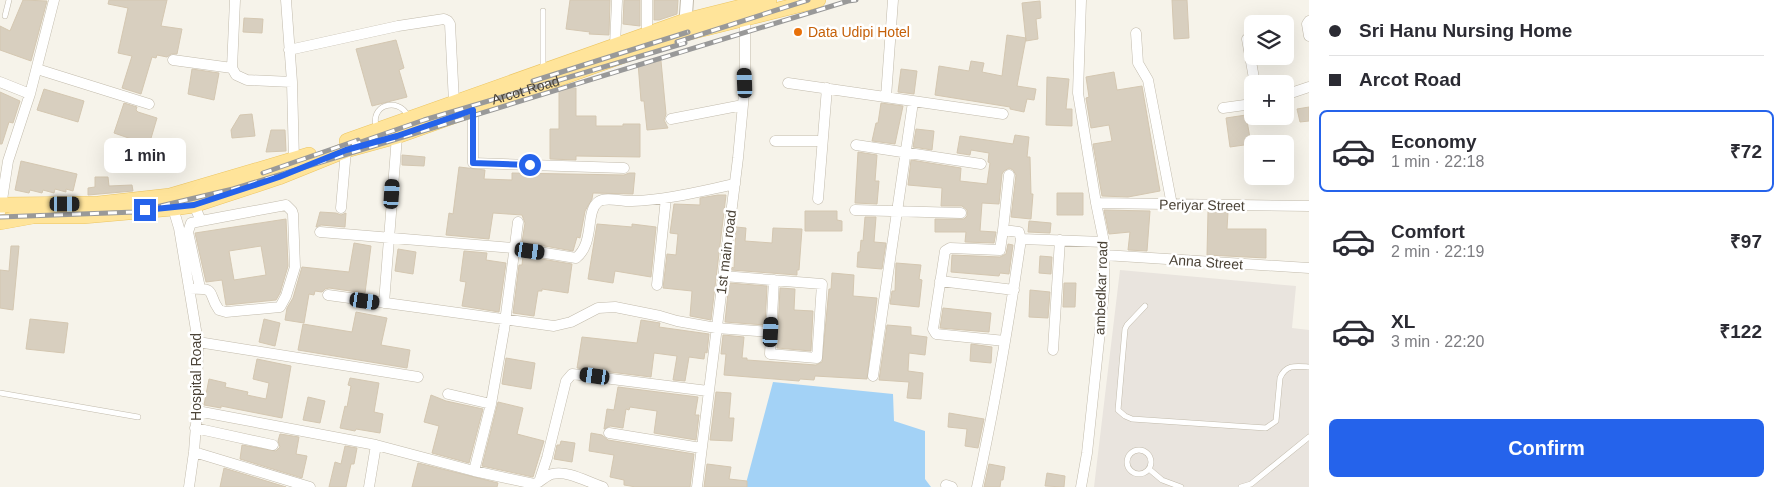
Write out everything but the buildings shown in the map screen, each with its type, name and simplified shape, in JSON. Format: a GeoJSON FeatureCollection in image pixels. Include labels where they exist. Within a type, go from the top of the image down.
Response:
{"type":"FeatureCollection","features":[{"type":"Feature","properties":{"kind":"main road","name":"Arcot Road"},"geometry":{"type":"LineString","coordinates":[[685,27],[729,4],[766,0]]}},
{"type":"Feature","properties":{"kind":"main road","name":"Arcot Road"},"geometry":{"type":"LineString","coordinates":[[1,208],[98,204],[170,196],[195,199],[279,177],[394,130],[473,110],[544,84],[641,41],[685,27],[745,17],[818,0]]}},
{"type":"Feature","properties":{"kind":"main road","name":"Arcot Road"},"geometry":{"type":"LineString","coordinates":[[0,222],[33,216],[83,216],[173,208],[294,160],[377,130],[394,130],[409,118],[454,102],[544,84],[615,46],[641,41]]}},
{"type":"Feature","properties":{"kind":"street"},"geometry":{"type":"LineString","coordinates":[[1,208],[4,159],[30,94],[54,0]]}},
{"type":"Feature","properties":{"kind":"street"},"geometry":{"type":"LineString","coordinates":[[235,0],[232,68],[236,75],[248,80],[292,82]]}},
{"type":"Feature","properties":{"kind":"street"},"geometry":{"type":"LineString","coordinates":[[286,0],[292,82],[294,160]]}},
{"type":"Feature","properties":{"kind":"street"},"geometry":{"type":"LineString","coordinates":[[641,41],[647,0]]}},
{"type":"Feature","properties":{"kind":"street"},"geometry":{"type":"LineString","coordinates":[[685,27],[687,0]]}},
{"type":"Feature","properties":{"kind":"street"},"geometry":{"type":"LineString","coordinates":[[886,97],[893,0]]}},
{"type":"Feature","properties":{"kind":"street","name":"ambedkar road"},"geometry":{"type":"LineString","coordinates":[[1081,0],[1078,93],[1104,242],[1104,290],[1087,452],[1081,487]]}},
{"type":"Feature","properties":{"kind":"street"},"geometry":{"type":"LineString","coordinates":[[615,46],[617,1]]}},
{"type":"Feature","properties":{"kind":"street","name":"1st main road"},"geometry":{"type":"LineString","coordinates":[[696,487],[735,184],[745,83],[745,17]]}},
{"type":"Feature","properties":{"kind":"street"},"geometry":{"type":"LineString","coordinates":[[289,50],[398,26],[444,19],[450,24],[454,102]]}},
{"type":"Feature","properties":{"kind":"street"},"geometry":{"type":"LineString","coordinates":[[1309,21],[1307,24],[1309,36]]}},
{"type":"Feature","properties":{"kind":"street"},"geometry":{"type":"LineString","coordinates":[[1136,33],[1138,63],[1148,80],[1172,205]]}},
{"type":"Feature","properties":{"kind":"street"},"geometry":{"type":"LineString","coordinates":[[173,60],[232,68]]}},
{"type":"Feature","properties":{"kind":"street"},"geometry":{"type":"LineString","coordinates":[[37,69],[149,104]]}},
{"type":"Feature","properties":{"kind":"street"},"geometry":{"type":"LineString","coordinates":[[0,82],[30,94]]}},
{"type":"Feature","properties":{"kind":"street"},"geometry":{"type":"LineString","coordinates":[[788,83],[1003,114]]}},
{"type":"Feature","properties":{"kind":"street"},"geometry":{"type":"LineString","coordinates":[[1294,92],[1309,87]]}},
{"type":"Feature","properties":{"kind":"street"},"geometry":{"type":"LineString","coordinates":[[818,199],[826,88]]}},
{"type":"Feature","properties":{"kind":"street"},"geometry":{"type":"LineString","coordinates":[[873,376],[896,210],[914,102]]}},
{"type":"Feature","properties":{"kind":"street"},"geometry":{"type":"LineString","coordinates":[[671,119],[743,105]]}},
{"type":"Feature","properties":{"kind":"street"},"geometry":{"type":"LineString","coordinates":[[1223,108],[1244,105]]}},
{"type":"Feature","properties":{"kind":"street"},"geometry":{"type":"LineString","coordinates":[[473,110],[473,163],[624,168]]}},
{"type":"Feature","properties":{"kind":"street"},"geometry":{"type":"LineString","coordinates":[[384,303],[390,238],[394,130]]}},
{"type":"Feature","properties":{"kind":"street"},"geometry":{"type":"LineString","coordinates":[[775,141],[822,141]]}},
{"type":"Feature","properties":{"kind":"street"},"geometry":{"type":"LineString","coordinates":[[856,145],[981,164]]}},
{"type":"Feature","properties":{"kind":"street"},"geometry":{"type":"LineString","coordinates":[[341,208],[346,150]]}},
{"type":"Feature","properties":{"kind":"street"},"geometry":{"type":"LineString","coordinates":[[1005,340],[933,332],[945,251],[947,249],[1000,250],[1002,246],[1009,175]]}},
{"type":"Feature","properties":{"kind":"street"},"geometry":{"type":"LineString","coordinates":[[320,232],[514,248],[576,258],[586,247],[593,210],[597,203],[603,200],[632,201],[666,198],[735,184]]}},
{"type":"Feature","properties":{"kind":"street"},"geometry":{"type":"LineString","coordinates":[[657,285],[666,198]]}},
{"type":"Feature","properties":{"kind":"street"},"geometry":{"type":"LineString","coordinates":[[195,199],[201,221]]}},
{"type":"Feature","properties":{"kind":"street","name":"Periyar Street"},"geometry":{"type":"LineString","coordinates":[[1096,203],[1309,206]]}},
{"type":"Feature","properties":{"kind":"street"},"geometry":{"type":"LineString","coordinates":[[286,205],[292,211],[295,267],[286,296],[280,306],[226,312],[219,310],[215,305],[213,294],[210,290],[195,288],[188,232],[191,223],[201,221],[286,205]]}},
{"type":"Feature","properties":{"kind":"street","name":"Hospital Road"},"geometry":{"type":"LineString","coordinates":[[173,208],[195,288],[198,342],[197,411],[189,487]]}},
{"type":"Feature","properties":{"kind":"street"},"geometry":{"type":"LineString","coordinates":[[856,210],[961,213]]}},
{"type":"Feature","properties":{"kind":"street"},"geometry":{"type":"LineString","coordinates":[[474,471],[491,404],[518,222]]}},
{"type":"Feature","properties":{"kind":"street"},"geometry":{"type":"LineString","coordinates":[[977,487],[986,449],[1021,239],[1019,232],[1003,230]]}},
{"type":"Feature","properties":{"kind":"street"},"geometry":{"type":"LineString","coordinates":[[1021,239],[1104,242]]}},
{"type":"Feature","properties":{"kind":"street"},"geometry":{"type":"LineString","coordinates":[[1053,350],[1060,240]]}},
{"type":"Feature","properties":{"kind":"street","name":"Anna Street"},"geometry":{"type":"LineString","coordinates":[[1104,255],[1309,268]]}},
{"type":"Feature","properties":{"kind":"street"},"geometry":{"type":"LineString","coordinates":[[723,276],[774,280],[822,284],[817,358],[770,354],[774,280]]}},
{"type":"Feature","properties":{"kind":"street"},"geometry":{"type":"LineString","coordinates":[[940,281],[1014,290]]}},
{"type":"Feature","properties":{"kind":"street"},"geometry":{"type":"LineString","coordinates":[[328,295],[554,326],[571,322],[598,308],[615,307],[716,328],[771,332]]}},
{"type":"Feature","properties":{"kind":"street"},"geometry":{"type":"LineString","coordinates":[[198,342],[418,378]]}},
{"type":"Feature","properties":{"kind":"street"},"geometry":{"type":"LineString","coordinates":[[539,483],[566,381],[572,374],[708,391]]}},
{"type":"Feature","properties":{"kind":"street"},"geometry":{"type":"LineString","coordinates":[[448,394],[491,404]]}},
{"type":"Feature","properties":{"kind":"street"},"geometry":{"type":"LineString","coordinates":[[197,411],[376,445],[474,471],[500,482],[534,484],[539,483],[547,475],[556,473],[568,474],[602,487]]}},
{"type":"Feature","properties":{"kind":"street"},"geometry":{"type":"LineString","coordinates":[[196,428],[273,445]]}},
{"type":"Feature","properties":{"kind":"street"},"geometry":{"type":"LineString","coordinates":[[609,433],[701,448]]}},
{"type":"Feature","properties":{"kind":"street"},"geometry":{"type":"LineString","coordinates":[[370,487],[376,445]]}},
{"type":"Feature","properties":{"kind":"street"},"geometry":{"type":"LineString","coordinates":[[194,452],[310,487]]}},
{"type":"Feature","properties":{"kind":"lane"},"geometry":{"type":"LineString","coordinates":[[5,16],[9,0]]}},
{"type":"Feature","properties":{"kind":"lane"},"geometry":{"type":"LineString","coordinates":[[542,11],[544,84]]}},
{"type":"Feature","properties":{"kind":"lane"},"geometry":{"type":"LineString","coordinates":[[377,130],[374,123],[374,115],[378,110],[393,105],[401,107],[409,118]]}},
{"type":"Feature","properties":{"kind":"lane"},"geometry":{"type":"LineString","coordinates":[[1146,306],[1127,324],[1123,338],[1118,410],[1132,419],[1266,428],[1276,421],[1280,378],[1283,372],[1293,366],[1309,367]]}},
{"type":"Feature","properties":{"kind":"lane"},"geometry":{"type":"LineString","coordinates":[[0,393],[138,417]]}},
{"type":"Feature","properties":{"kind":"lane"},"geometry":{"type":"LineString","coordinates":[[1241,487],[1251,484],[1309,437]]}},
{"type":"Feature","properties":{"kind":"lane"},"geometry":{"type":"LineString","coordinates":[[1137,450],[1147,453],[1151,460],[1149,468],[1142,474],[1130,472],[1126,464],[1128,456],[1137,450]]}},
{"type":"Feature","properties":{"kind":"lane"},"geometry":{"type":"LineString","coordinates":[[1149,468],[1162,480],[1181,487]]}},
{"type":"Feature","properties":{"kind":"shaded area"},"geometry":{"type":"Polygon","coordinates":[[[1120,270],[1296,286],[1292,328],[1309,330],[1309,487],[1094,487],[1120,270]]]}},
{"type":"Feature","properties":{"kind":"water"},"geometry":{"type":"Polygon","coordinates":[[[773,382],[893,394],[894,421],[925,431],[925,479],[931,487],[745,487],[773,382]]]}},
{"type":"Feature","properties":{"kind":"railway"},"geometry":{"type":"LineString","coordinates":[[677,42],[808,0]]}},
{"type":"Feature","properties":{"kind":"railway"},"geometry":{"type":"LineString","coordinates":[[0,217],[135,212],[233,189],[856,0]]}},
{"type":"Feature","properties":{"kind":"railway"},"geometry":{"type":"LineString","coordinates":[[533,81],[688,32]]}},
{"type":"Feature","properties":{"kind":"railway"},"geometry":{"type":"LineString","coordinates":[[352,145],[424,120],[685,43]]}},
{"type":"Feature","properties":{"kind":"railway"},"geometry":{"type":"LineString","coordinates":[[263,173],[358,140]]}},
{"type":"Feature","properties":{"kind":"place","name":"Data Udipi Hotel"},"geometry":{"type":"Point","coordinates":[798,32]}},
{"type":"Feature","properties":{"kind":"route"},"geometry":{"type":"LineString","coordinates":[[145,210],[194,205],[279,177],[346,150],[397,136],[473,110],[473,163],[530,165]]}}]}
